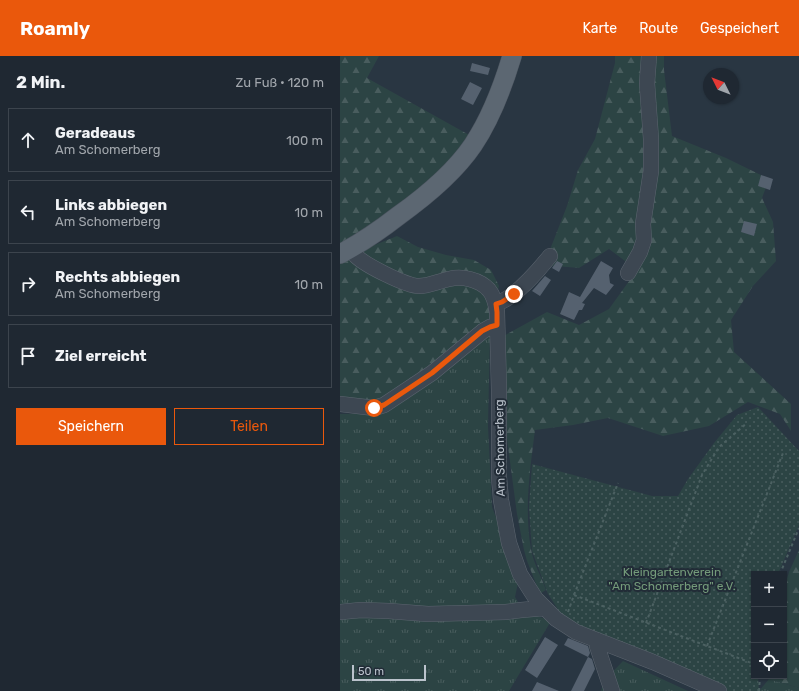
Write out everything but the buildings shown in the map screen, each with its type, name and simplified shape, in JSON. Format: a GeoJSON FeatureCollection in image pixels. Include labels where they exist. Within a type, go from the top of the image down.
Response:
{"type":"FeatureCollection","features":[{"type":"Feature","properties":{"kind":"main road"},"geometry":{"type":"LineString","coordinates":[[345,252],[373,235],[412,206],[446,176],[466,155],[481,132],[497,100],[512,56]]}},
{"type":"Feature","properties":{"kind":"street"},"geometry":{"type":"LineString","coordinates":[[628,273],[640,252],[644,240],[643,224],[651,171],[651,138],[647,83],[649,56]]}},
{"type":"Feature","properties":{"kind":"street","name":"Am Schomerberg"},"geometry":{"type":"LineString","coordinates":[[345,252],[389,276],[418,286],[433,284],[450,278],[469,278],[489,290],[496,304],[497,312],[499,477],[501,500],[509,543],[520,574],[536,599],[556,619],[576,632],[653,662],[719,691]]}},
{"type":"Feature","properties":{"kind":"street"},"geometry":{"type":"LineString","coordinates":[[496,304],[514,294],[550,256]]}},
{"type":"Feature","properties":{"kind":"street"},"geometry":{"type":"LineString","coordinates":[[340,404],[374,408],[384,405],[432,373],[482,331],[497,325]]}},
{"type":"Feature","properties":{"kind":"street"},"geometry":{"type":"LineString","coordinates":[[521,610],[529,589]]}},
{"type":"Feature","properties":{"kind":"street"},"geometry":{"type":"LineString","coordinates":[[340,612],[361,610],[428,614],[506,612],[545,608]]}},
{"type":"Feature","properties":{"kind":"street"},"geometry":{"type":"LineString","coordinates":[[597,640],[612,691]]}},
{"type":"Feature","properties":{"kind":"path"},"geometry":{"type":"LineString","coordinates":[[646,623],[702,476],[719,447],[747,423]]}},
{"type":"Feature","properties":{"kind":"path"},"geometry":{"type":"LineString","coordinates":[[707,646],[783,453]]}},
{"type":"Feature","properties":{"kind":"path"},"geometry":{"type":"LineString","coordinates":[[564,624],[618,483]]}},
{"type":"Feature","properties":{"kind":"path"},"geometry":{"type":"LineString","coordinates":[[781,571],[799,528]]}},
{"type":"Feature","properties":{"kind":"path"},"geometry":{"type":"LineString","coordinates":[[574,595],[751,663]]}},
{"type":"Feature","properties":{"kind":"path"},"geometry":{"type":"LineString","coordinates":[[759,691],[760,679]]}},
{"type":"Feature","properties":{"kind":"green space"},"geometry":{"type":"Polygon","coordinates":[[[340,56],[379,56],[367,78],[471,136],[431,182],[340,249],[340,56]]]}},
{"type":"Feature","properties":{"kind":"green space"},"geometry":{"type":"Polygon","coordinates":[[[615,56],[664,56],[664,70],[672,136],[726,158],[769,179],[762,198],[773,222],[776,261],[753,286],[731,320],[734,352],[791,404],[791,431],[780,414],[748,402],[709,426],[663,436],[608,418],[573,425],[535,430],[528,490],[528,520],[532,554],[546,590],[541,593],[527,561],[517,514],[505,424],[498,339],[547,312],[579,325],[609,309],[637,270],[609,249],[579,268],[544,265],[567,206],[578,170],[595,139],[615,63],[615,56]]]}},
{"type":"Feature","properties":{"kind":"green space"},"geometry":{"type":"Polygon","coordinates":[[[397,236],[418,247],[446,255],[474,260],[491,270],[499,286],[489,324],[451,347],[419,375],[378,402],[340,398],[340,259],[397,236]]]}},
{"type":"Feature","properties":{"kind":"green space"},"geometry":{"type":"Polygon","coordinates":[[[490,332],[488,426],[492,507],[519,578],[515,597],[525,614],[551,621],[509,691],[340,691],[340,414],[385,413],[490,332]]]}},
{"type":"Feature","properties":{"kind":"green space","name":"Kleingartenverein \"Am Schomerberg\" e.V."},"geometry":{"type":"Polygon","coordinates":[[[758,407],[799,451],[799,525],[779,571],[751,571],[751,679],[758,679],[759,691],[728,691],[712,687],[566,621],[548,594],[532,551],[529,507],[532,464],[652,496],[678,496],[688,479],[714,443],[737,415],[758,407]]]}},
{"type":"Feature","properties":{"kind":"green space"},"geometry":{"type":"Polygon","coordinates":[[[799,550],[799,688],[769,679],[787,679],[787,579],[799,550]]]}},
{"type":"Feature","properties":{"kind":"green space"},"geometry":{"type":"Polygon","coordinates":[[[623,661],[688,691],[601,691],[604,681],[623,661]]]}},
{"type":"Feature","properties":{"kind":"green space"},"geometry":{"type":"Polygon","coordinates":[[[769,679],[799,688],[799,691],[759,691],[769,679]]]}},
{"type":"Feature","properties":{"kind":"route"},"geometry":{"type":"LineString","coordinates":[[374,408],[384,405],[432,373],[482,331],[497,325],[496,304],[514,294]]}}]}
